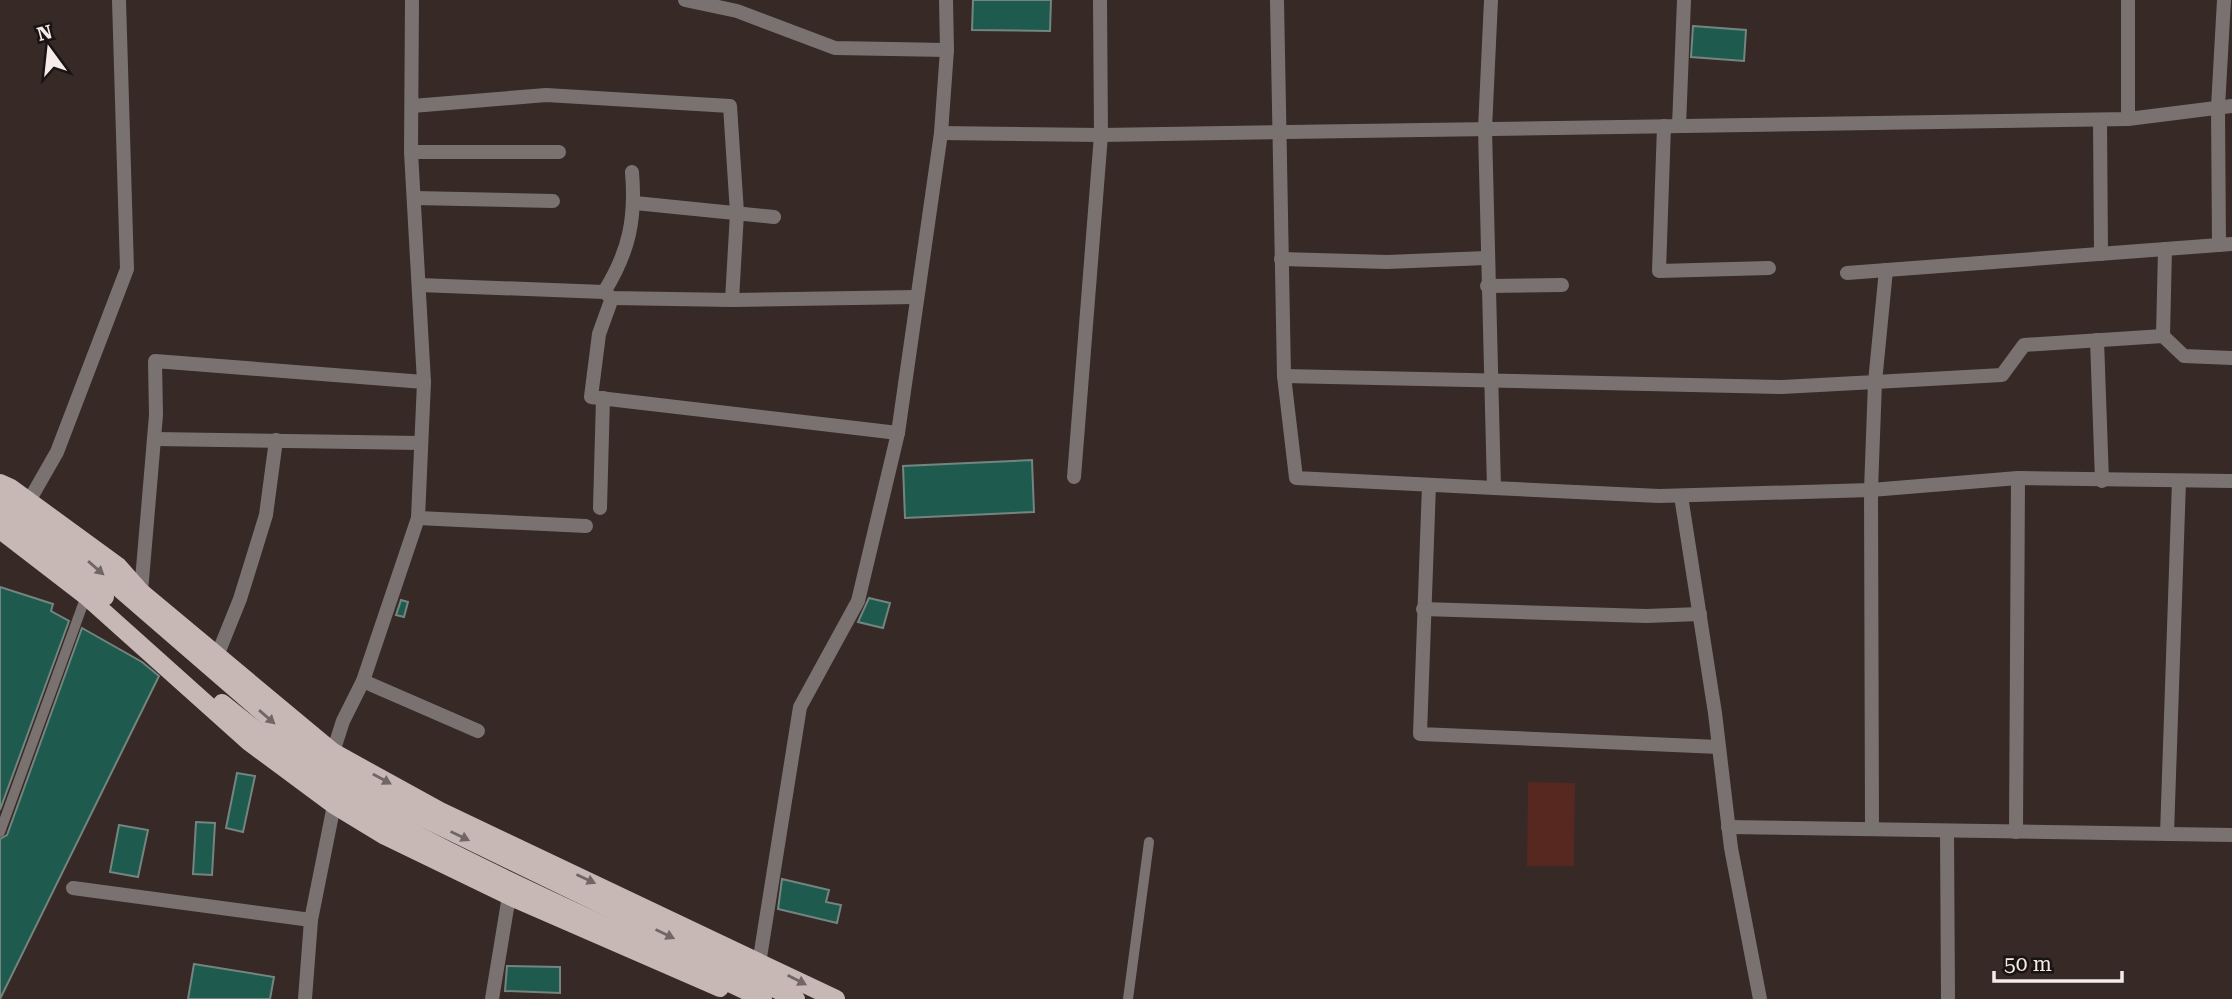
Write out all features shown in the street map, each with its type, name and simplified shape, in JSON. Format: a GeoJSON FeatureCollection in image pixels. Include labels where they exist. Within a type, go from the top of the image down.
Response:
{"type":"FeatureCollection","features":[{"type":"Feature","properties":{"kind":"main road"},"geometry":{"type":"LineString","coordinates":[[0,483],[118,566],[141,592],[332,752],[440,811],[758,960],[835,999]]}},
{"type":"Feature","properties":{"kind":"main road"},"geometry":{"type":"LineString","coordinates":[[0,500],[84,558],[307,751],[386,800],[796,999]]}},
{"type":"Feature","properties":{"kind":"main road"},"geometry":{"type":"LineString","coordinates":[[0,516],[72,566],[206,690],[307,771],[379,816],[455,856],[763,999]]}},
{"type":"Feature","properties":{"kind":"main road"},"geometry":{"type":"LineString","coordinates":[[0,530],[86,596],[249,742],[334,805],[385,836],[509,896],[746,999]]}},
{"type":"Feature","properties":{"kind":"street"},"geometry":{"type":"LineString","coordinates":[[29,501],[57,452],[127,269],[119,0]]}},
{"type":"Feature","properties":{"kind":"street"},"geometry":{"type":"LineString","coordinates":[[332,752],[363,681],[418,518],[424,382],[411,152],[412,0]]}},
{"type":"Feature","properties":{"kind":"street"},"geometry":{"type":"LineString","coordinates":[[685,0],[737,10],[835,48],[947,50]]}},
{"type":"Feature","properties":{"kind":"street"},"geometry":{"type":"LineString","coordinates":[[755,999],[758,960],[800,707],[858,601],[898,433],[941,133],[947,50],[946,0]]}},
{"type":"Feature","properties":{"kind":"street"},"geometry":{"type":"LineString","coordinates":[[1073,477],[1101,135],[1100,0]]}},
{"type":"Feature","properties":{"kind":"street"},"geometry":{"type":"LineString","coordinates":[[1277,0],[1284,376],[1296,478],[1681,496],[1871,490],[2018,478],[2232,481]]}},
{"type":"Feature","properties":{"kind":"street"},"geometry":{"type":"LineString","coordinates":[[1491,0],[1485,128],[1493,488]]}},
{"type":"Feature","properties":{"kind":"street"},"geometry":{"type":"LineString","coordinates":[[1679,126],[1684,0]]}},
{"type":"Feature","properties":{"kind":"street"},"geometry":{"type":"LineString","coordinates":[[2128,0],[2128,119]]}},
{"type":"Feature","properties":{"kind":"street"},"geometry":{"type":"LineString","coordinates":[[1847,273],[2225,245],[2224,0]]}},
{"type":"Feature","properties":{"kind":"street"},"geometry":{"type":"LineString","coordinates":[[412,106],[547,95],[730,106],[737,213],[732,300]]}},
{"type":"Feature","properties":{"kind":"street"},"geometry":{"type":"LineString","coordinates":[[941,133],[1101,135],[2100,120],[2128,119],[2225,106]]}},
{"type":"Feature","properties":{"kind":"street"},"geometry":{"type":"LineString","coordinates":[[2100,120],[2101,254]]}},
{"type":"Feature","properties":{"kind":"street"},"geometry":{"type":"LineString","coordinates":[[1664,126],[1659,271],[1769,268]]}},
{"type":"Feature","properties":{"kind":"street"},"geometry":{"type":"LineString","coordinates":[[411,152],[559,152]]}},
{"type":"Feature","properties":{"kind":"street"},"geometry":{"type":"LineString","coordinates":[[632,172],[635,203],[623,262],[608,295],[599,334],[591,397],[898,433]]}},
{"type":"Feature","properties":{"kind":"street"},"geometry":{"type":"LineString","coordinates":[[414,198],[553,201]]}},
{"type":"Feature","properties":{"kind":"street"},"geometry":{"type":"LineString","coordinates":[[635,203],[774,217]]}},
{"type":"Feature","properties":{"kind":"street"},"geometry":{"type":"LineString","coordinates":[[2163,336],[2165,249]]}},
{"type":"Feature","properties":{"kind":"street"},"geometry":{"type":"LineString","coordinates":[[1281,259],[1387,262],[1486,258]]}},
{"type":"Feature","properties":{"kind":"street"},"geometry":{"type":"LineString","coordinates":[[1872,829],[1871,490],[1875,382],[1885,270]]}},
{"type":"Feature","properties":{"kind":"street"},"geometry":{"type":"LineString","coordinates":[[419,285],[732,300],[916,297]]}},
{"type":"Feature","properties":{"kind":"street"},"geometry":{"type":"LineString","coordinates":[[1487,286],[1562,285]]}},
{"type":"Feature","properties":{"kind":"street"},"geometry":{"type":"LineString","coordinates":[[1284,376],[1782,387],[2002,375],[2024,345],[2163,336],[2184,356],[2232,358]]}},
{"type":"Feature","properties":{"kind":"street"},"geometry":{"type":"LineString","coordinates":[[2097,340],[2102,481]]}},
{"type":"Feature","properties":{"kind":"street"},"geometry":{"type":"LineString","coordinates":[[141,592],[154,439],[155,361],[424,382]]}},
{"type":"Feature","properties":{"kind":"street"},"geometry":{"type":"LineString","coordinates":[[600,508],[603,398]]}},
{"type":"Feature","properties":{"kind":"street"},"geometry":{"type":"LineString","coordinates":[[154,439],[421,443]]}},
{"type":"Feature","properties":{"kind":"street"},"geometry":{"type":"LineString","coordinates":[[217,656],[240,599],[266,515],[276,440]]}},
{"type":"Feature","properties":{"kind":"street"},"geometry":{"type":"LineString","coordinates":[[2016,832],[2018,478]]}},
{"type":"Feature","properties":{"kind":"street"},"geometry":{"type":"LineString","coordinates":[[2167,834],[2179,481]]}},
{"type":"Feature","properties":{"kind":"street"},"geometry":{"type":"LineString","coordinates":[[1429,485],[1420,734],[1719,747]]}},
{"type":"Feature","properties":{"kind":"street"},"geometry":{"type":"LineString","coordinates":[[1681,496],[1719,747],[1728,827],[1759,999]]}},
{"type":"Feature","properties":{"kind":"street"},"geometry":{"type":"LineString","coordinates":[[418,518],[586,526]]}},
{"type":"Feature","properties":{"kind":"street"},"geometry":{"type":"LineString","coordinates":[[1423,609],[1646,616],[1700,614]]}},
{"type":"Feature","properties":{"kind":"street"},"geometry":{"type":"LineString","coordinates":[[363,681],[478,731]]}},
{"type":"Feature","properties":{"kind":"street"},"geometry":{"type":"LineString","coordinates":[[305,999],[310,920],[334,805]]}},
{"type":"Feature","properties":{"kind":"street"},"geometry":{"type":"LineString","coordinates":[[1728,827],[2232,835]]}},
{"type":"Feature","properties":{"kind":"street"},"geometry":{"type":"LineString","coordinates":[[1947,831],[1948,999]]}},
{"type":"Feature","properties":{"kind":"street"},"geometry":{"type":"LineString","coordinates":[[73,888],[310,920]]}},
{"type":"Feature","properties":{"kind":"street"},"geometry":{"type":"LineString","coordinates":[[492,999],[509,896]]}},
{"type":"Feature","properties":{"kind":"lane"},"geometry":{"type":"LineString","coordinates":[[0,832],[86,596]]}},
{"type":"Feature","properties":{"kind":"lane"},"geometry":{"type":"LineString","coordinates":[[1128,999],[1149,842]]}},
{"type":"Feature","properties":{"kind":"shaded area"},"geometry":{"type":"Polygon","coordinates":[[[1528,782],[1575,783],[1574,866],[1527,866],[1528,782]]]}},
{"type":"Feature","properties":{"kind":"building"},"geometry":{"type":"Polygon","coordinates":[[[973,0],[1051,0],[1050,31],[972,30],[973,0]]]}},
{"type":"Feature","properties":{"kind":"building"},"geometry":{"type":"Polygon","coordinates":[[[1693,26],[1746,30],[1744,61],[1691,57],[1693,26]]]}},
{"type":"Feature","properties":{"kind":"building"},"geometry":{"type":"Polygon","coordinates":[[[1032,460],[1034,512],[905,518],[903,466],[1032,460]]]}},
{"type":"Feature","properties":{"kind":"building"},"geometry":{"type":"Polygon","coordinates":[[[0,587],[53,604],[51,611],[69,621],[0,810],[0,587]]]}},
{"type":"Feature","properties":{"kind":"building"},"geometry":{"type":"Polygon","coordinates":[[[869,598],[890,603],[883,628],[858,622],[869,598]]]}},
{"type":"Feature","properties":{"kind":"building"},"geometry":{"type":"Polygon","coordinates":[[[401,600],[408,602],[404,617],[396,615],[401,600]]]}},
{"type":"Feature","properties":{"kind":"building"},"geometry":{"type":"Polygon","coordinates":[[[82,628],[142,662],[159,676],[0,999],[0,839],[7,835],[82,628]]]}},
{"type":"Feature","properties":{"kind":"building"},"geometry":{"type":"Polygon","coordinates":[[[237,773],[255,776],[243,832],[226,828],[237,773]]]}},
{"type":"Feature","properties":{"kind":"building"},"geometry":{"type":"Polygon","coordinates":[[[196,822],[215,823],[212,875],[193,874],[196,822]]]}},
{"type":"Feature","properties":{"kind":"building"},"geometry":{"type":"Polygon","coordinates":[[[119,825],[148,830],[138,877],[110,872],[119,825]]]}},
{"type":"Feature","properties":{"kind":"building"},"geometry":{"type":"Polygon","coordinates":[[[782,879],[829,890],[826,902],[841,905],[837,923],[778,909],[782,879]]]}},
{"type":"Feature","properties":{"kind":"building"},"geometry":{"type":"Polygon","coordinates":[[[194,964],[274,977],[270,999],[188,999],[194,964]]]}},
{"type":"Feature","properties":{"kind":"building"},"geometry":{"type":"Polygon","coordinates":[[[507,966],[560,967],[560,993],[505,991],[507,966]]]}}]}
